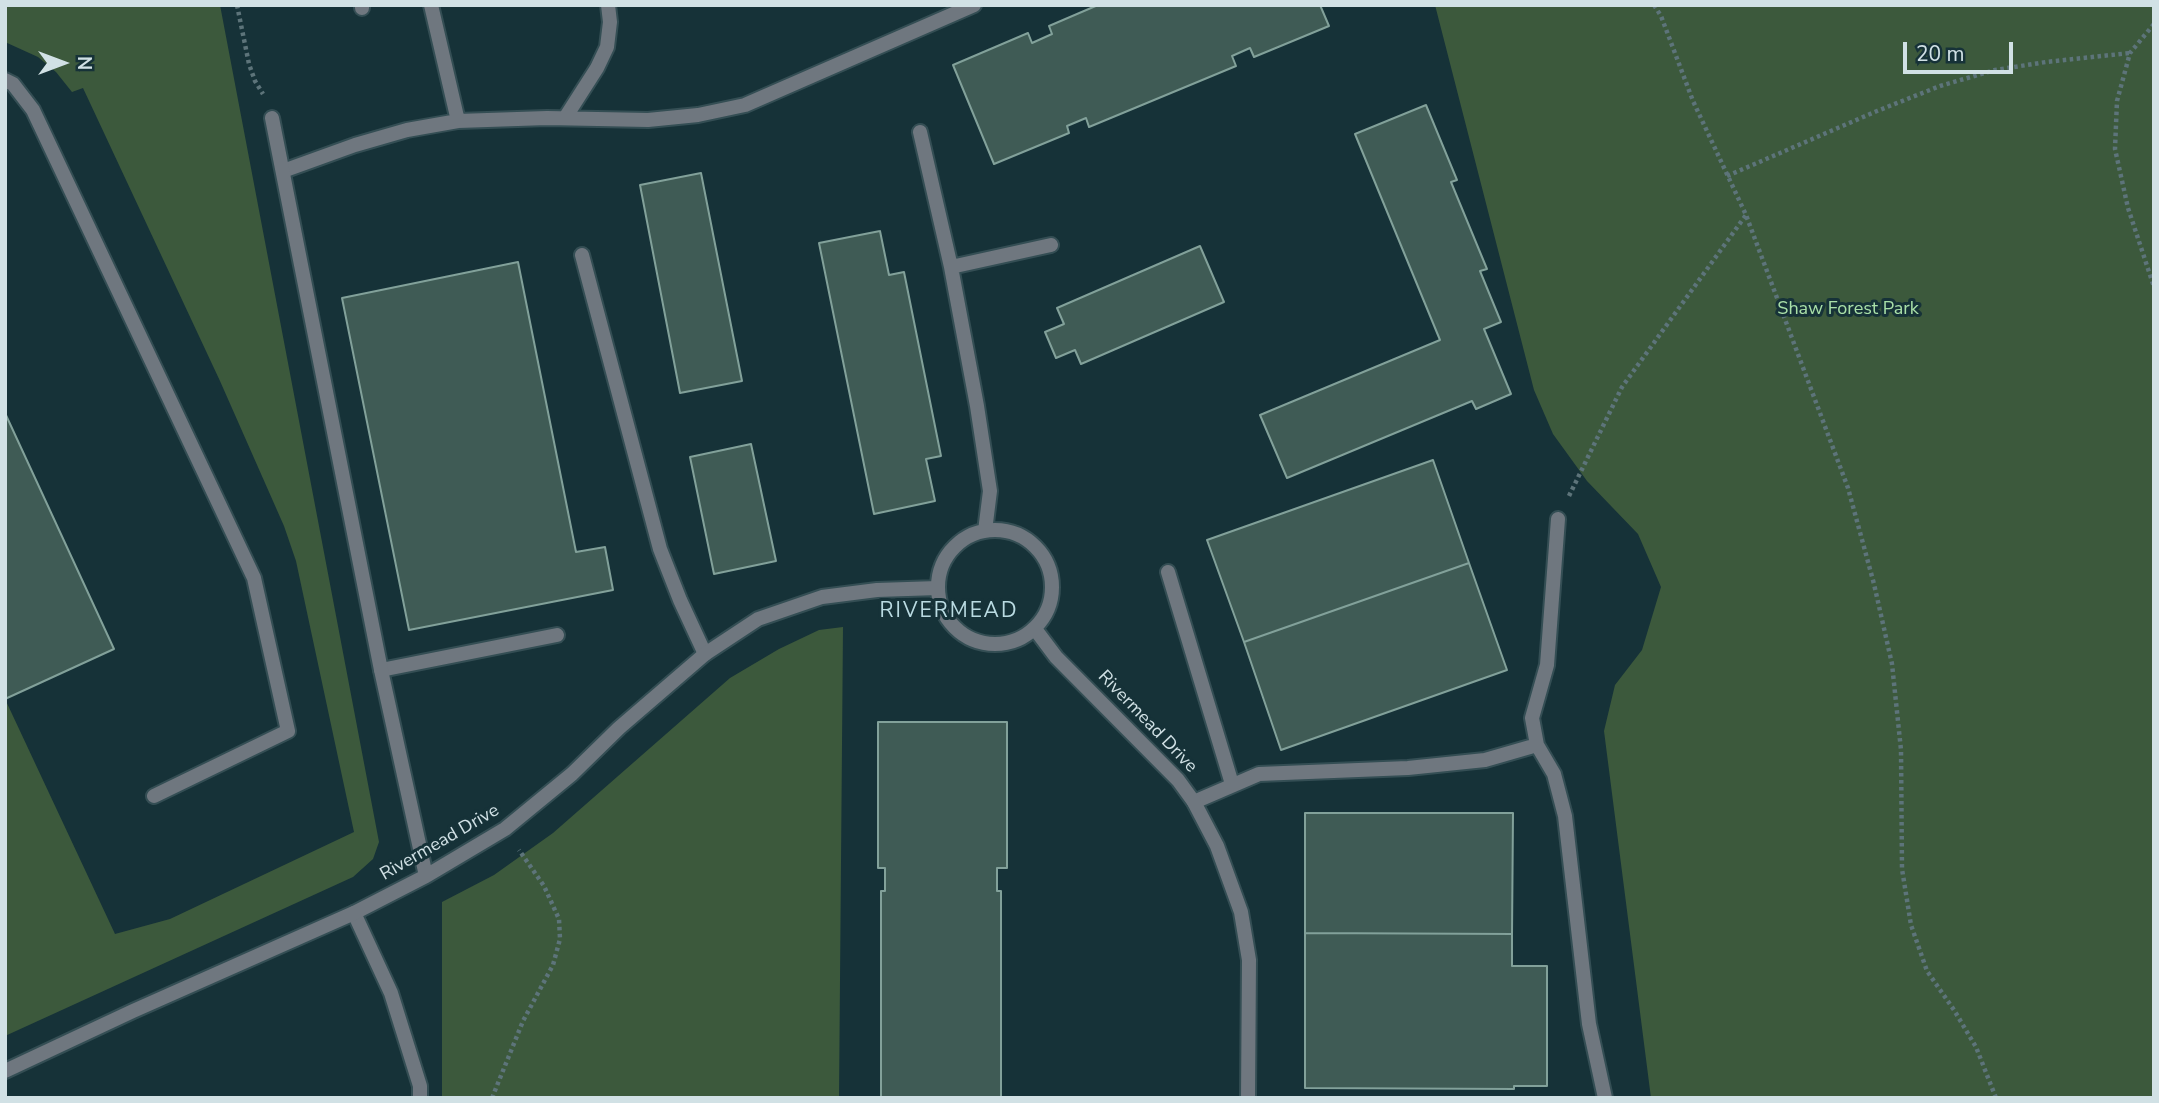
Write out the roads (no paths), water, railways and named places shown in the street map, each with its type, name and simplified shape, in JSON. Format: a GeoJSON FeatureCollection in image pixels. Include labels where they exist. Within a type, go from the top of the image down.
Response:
{"type":"FeatureCollection","features":[{"type":"Feature","properties":{"kind":"street"},"geometry":{"type":"LineString","coordinates":[[431,5],[458,121]]}},
{"type":"Feature","properties":{"kind":"street"},"geometry":{"type":"LineString","coordinates":[[565,118],[607,47],[610,22],[608,5]]}},
{"type":"Feature","properties":{"kind":"street"},"geometry":{"type":"LineString","coordinates":[[283,171],[407,130],[458,121],[565,118],[648,120],[698,115],[745,105],[969,6]]}},
{"type":"Feature","properties":{"kind":"street"},"geometry":{"type":"LineString","coordinates":[[5,80],[13,84],[33,110],[254,578],[288,731],[154,796]]}},
{"type":"Feature","properties":{"kind":"street"},"geometry":{"type":"LineString","coordinates":[[272,118],[381,670],[426,876]]}},
{"type":"Feature","properties":{"kind":"street"},"geometry":{"type":"LineString","coordinates":[[920,132],[951,267],[990,491],[985,530]]}},
{"type":"Feature","properties":{"kind":"street"},"geometry":{"type":"LineString","coordinates":[[951,267],[1051,245]]}},
{"type":"Feature","properties":{"kind":"street"},"geometry":{"type":"LineString","coordinates":[[582,255],[660,549],[705,654]]}},
{"type":"Feature","properties":{"kind":"street"},"geometry":{"type":"LineString","coordinates":[[1558,519],[1547,666],[1532,718],[1537,745],[1554,774],[1565,816],[1589,1024],[1605,1098]]}},
{"type":"Feature","properties":{"kind":"street"},"geometry":{"type":"LineString","coordinates":[[985,530],[1004,530],[1033,543],[1045,558],[1052,578],[1052,598],[1041,622],[1026,636],[1008,643],[988,644],[968,638],[957,631],[944,615],[938,588],[940,574],[948,555],[961,541],[985,530]]}},
{"type":"Feature","properties":{"kind":"street"},"geometry":{"type":"LineString","coordinates":[[1168,572],[1232,784]]}},
{"type":"Feature","properties":{"kind":"street","name":"Rivermead Drive"},"geometry":{"type":"LineString","coordinates":[[5,1071],[354,913],[426,876],[505,829],[572,774],[705,654],[758,619],[822,597],[877,590],[938,588]]}},
{"type":"Feature","properties":{"kind":"street","name":"Rivermead Drive"},"geometry":{"type":"LineString","coordinates":[[1035,629],[1056,657],[1178,780],[1194,802],[1217,846],[1241,912],[1249,960],[1248,1098]]}},
{"type":"Feature","properties":{"kind":"street"},"geometry":{"type":"LineString","coordinates":[[381,670],[556,635]]}},
{"type":"Feature","properties":{"kind":"street"},"geometry":{"type":"LineString","coordinates":[[1194,802],[1259,774],[1408,768],[1485,760],[1537,745]]}},
{"type":"Feature","properties":{"kind":"street"},"geometry":{"type":"LineString","coordinates":[[354,913],[391,993],[420,1086],[421,1098]]}},
{"type":"Feature","properties":{"kind":"district","name":"RIVERMEAD"},"geometry":{"type":"Point","coordinates":[949,612]}},
{"type":"Feature","properties":{"kind":"park label","name":"Shaw Forest Park"},"geometry":{"type":"Point","coordinates":[1848,310]}}]}
